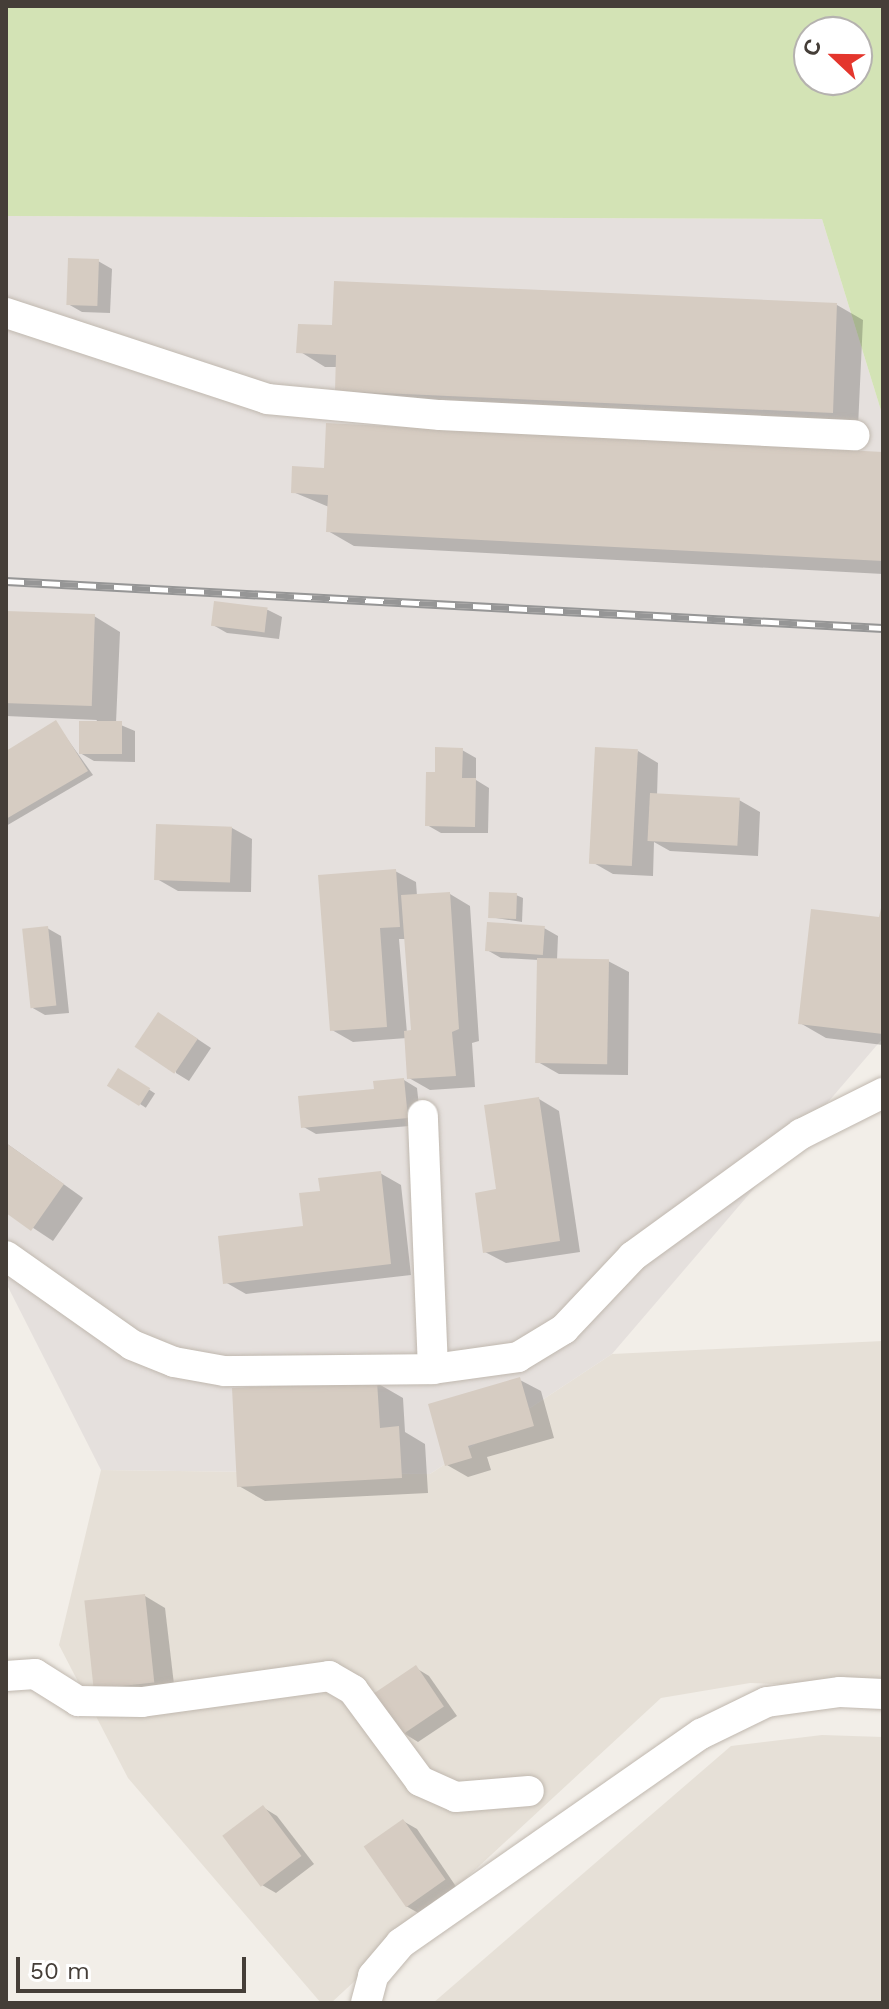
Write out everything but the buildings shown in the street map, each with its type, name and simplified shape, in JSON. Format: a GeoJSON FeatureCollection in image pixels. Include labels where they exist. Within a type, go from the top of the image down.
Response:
{"type":"FeatureCollection","features":[{"type":"Feature","properties":{"kind":"street"},"geometry":{"type":"LineString","coordinates":[[6,313],[267,399],[440,415],[855,435]]}},
{"type":"Feature","properties":{"kind":"street"},"geometry":{"type":"LineString","coordinates":[[6,1256],[132,1345],[174,1362],[224,1371],[433,1369],[518,1357],[564,1329],[633,1256],[801,1134],[883,1093]]}},
{"type":"Feature","properties":{"kind":"street"},"geometry":{"type":"LineString","coordinates":[[423,1115],[433,1369]]}},
{"type":"Feature","properties":{"kind":"street"},"geometry":{"type":"LineString","coordinates":[[6,1676],[35,1674],[78,1701],[142,1702],[329,1676],[353,1690],[420,1781],[456,1797],[529,1791]]}},
{"type":"Feature","properties":{"kind":"street"},"geometry":{"type":"LineString","coordinates":[[366,2003],[373,1976],[401,1943],[701,1734],[767,1702],[840,1692],[883,1694]]}},
{"type":"Feature","properties":{"kind":"shaded area"},"geometry":{"type":"Polygon","coordinates":[[[6,216],[822,219],[883,417],[883,1038],[612,1354],[430,1474],[101,1470],[6,1283],[6,216]]]}},
{"type":"Feature","properties":{"kind":"shaded area"},"geometry":{"type":"Polygon","coordinates":[[[883,1341],[883,1688],[750,1683],[661,1698],[331,2003],[321,2003],[128,1778],[59,1645],[101,1470],[430,1474],[612,1354],[883,1341]]]}},
{"type":"Feature","properties":{"kind":"shaded area"},"geometry":{"type":"Polygon","coordinates":[[[822,1735],[883,1737],[883,2003],[433,2003],[731,1746],[822,1735]]]}},
{"type":"Feature","properties":{"kind":"green space"},"geometry":{"type":"Polygon","coordinates":[[[6,6],[883,6],[883,417],[822,219],[6,216],[6,6]]]}},
{"type":"Feature","properties":{"kind":"railway"},"geometry":{"type":"LineString","coordinates":[[6,581],[883,628]]}}]}
